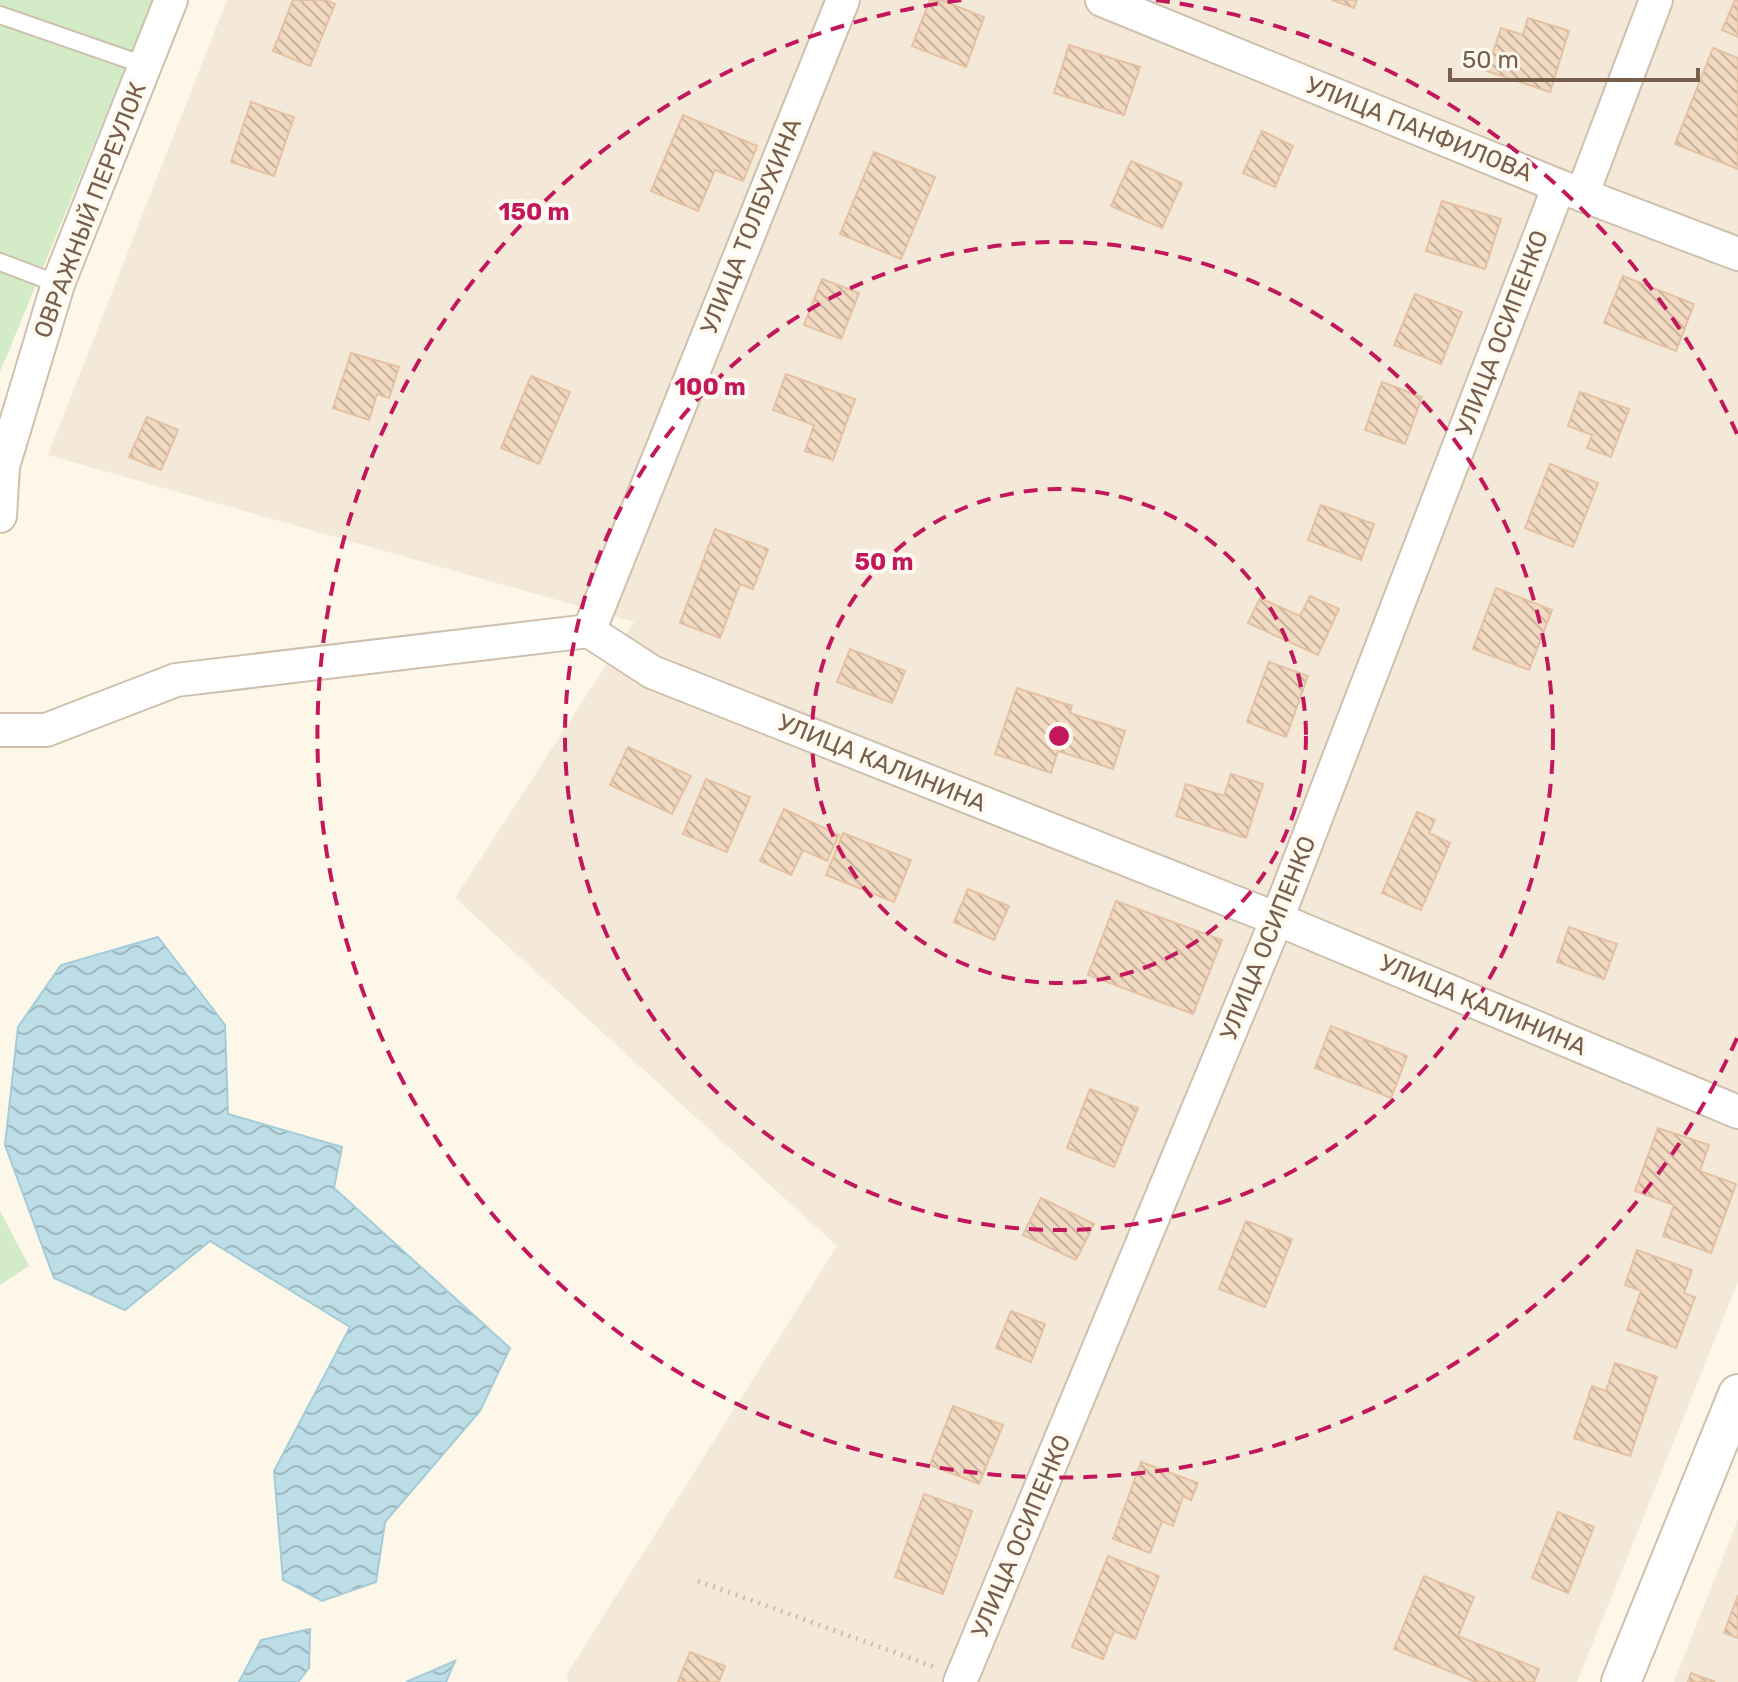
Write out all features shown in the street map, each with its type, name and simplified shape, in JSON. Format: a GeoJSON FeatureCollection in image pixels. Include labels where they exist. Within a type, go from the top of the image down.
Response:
{"type":"FeatureCollection","features":[{"type":"Feature","properties":{"kind":"street","name":"ОВРАЖНЫЙ ПЕРЕУЛОК"},"geometry":{"type":"LineString","coordinates":[[0,516],[1,466],[58,284],[171,0]]}},
{"type":"Feature","properties":{"kind":"street","name":"УЛИЦА ТОЛБУХИНА"},"geometry":{"type":"LineString","coordinates":[[589,631],[843,0]]}},
{"type":"Feature","properties":{"kind":"street","name":"УЛИЦА ПАНФИЛОВА"},"geometry":{"type":"LineString","coordinates":[[1102,0],[1570,191],[1738,254]]}},
{"type":"Feature","properties":{"kind":"street","name":"УЛИЦА ОСИПЕНКО"},"geometry":{"type":"LineString","coordinates":[[966,1680],[1570,191],[1656,0]]}},
{"type":"Feature","properties":{"kind":"street"},"geometry":{"type":"LineString","coordinates":[[0,730],[46,730],[176,680],[589,631]]}},
{"type":"Feature","properties":{"kind":"street","name":"УЛИЦА КАЛИНИНА"},"geometry":{"type":"LineString","coordinates":[[589,631],[652,672],[1277,919],[1738,1112]]}},
{"type":"Feature","properties":{"kind":"street"},"geometry":{"type":"LineString","coordinates":[[1621,1682],[1738,1394]]}},
{"type":"Feature","properties":{"kind":"lane"},"geometry":{"type":"LineString","coordinates":[[0,15],[144,65]]}},
{"type":"Feature","properties":{"kind":"lane"},"geometry":{"type":"LineString","coordinates":[[0,262],[58,284]]}},
{"type":"Feature","properties":{"kind":"path"},"geometry":{"type":"LineString","coordinates":[[698,1581],[966,1680]]}},
{"type":"Feature","properties":{"kind":"shaded area"},"geometry":{"type":"Polygon","coordinates":[[[227,0],[1738,0],[1738,1282],[1577,1682],[568,1682],[567,1674],[837,1246],[455,898],[634,622],[48,455],[227,0]]]}},
{"type":"Feature","properties":{"kind":"shaded area"},"geometry":{"type":"Polygon","coordinates":[[[1738,1519],[1738,1682],[1674,1682],[1738,1519]]]}},
{"type":"Feature","properties":{"kind":"green space"},"geometry":{"type":"Polygon","coordinates":[[[0,0],[153,0],[0,372],[0,0]]]}},
{"type":"Feature","properties":{"kind":"green space"},"geometry":{"type":"Polygon","coordinates":[[[0,1211],[29,1266],[0,1285],[0,1211]]]}},
{"type":"Feature","properties":{"kind":"water"},"geometry":{"type":"Polygon","coordinates":[[[158,937],[225,1025],[228,1114],[342,1147],[334,1188],[510,1348],[480,1411],[385,1522],[376,1582],[322,1601],[283,1580],[274,1471],[350,1327],[210,1241],[125,1310],[54,1278],[5,1145],[18,1027],[61,965],[158,937]]]}},
{"type":"Feature","properties":{"kind":"water"},"geometry":{"type":"Polygon","coordinates":[[[310,1629],[309,1668],[298,1682],[239,1682],[261,1640],[310,1629]]]}},
{"type":"Feature","properties":{"kind":"water"},"geometry":{"type":"Polygon","coordinates":[[[455,1661],[446,1682],[406,1682],[455,1661]]]}},
{"type":"Feature","properties":{"kind":"building"},"geometry":{"type":"Polygon","coordinates":[[[293,0],[326,0],[335,4],[310,66],[273,51],[293,0]]]}},
{"type":"Feature","properties":{"kind":"building"},"geometry":{"type":"Polygon","coordinates":[[[930,0],[941,0],[984,17],[966,67],[912,46],[930,0]]]}},
{"type":"Feature","properties":{"kind":"building"},"geometry":{"type":"Polygon","coordinates":[[[1332,0],[1357,0],[1354,8],[1332,0]]]}},
{"type":"Feature","properties":{"kind":"building"},"geometry":{"type":"Polygon","coordinates":[[[1735,0],[1738,0],[1738,37],[1722,30],[1735,0]]]}},
{"type":"Feature","properties":{"kind":"building"},"geometry":{"type":"Polygon","coordinates":[[[1528,18],[1569,31],[1550,92],[1487,71],[1501,28],[1523,35],[1528,18]]]}},
{"type":"Feature","properties":{"kind":"building"},"geometry":{"type":"Polygon","coordinates":[[[1069,45],[1140,67],[1124,115],[1054,93],[1069,45]]]}},
{"type":"Feature","properties":{"kind":"building"},"geometry":{"type":"Polygon","coordinates":[[[1713,48],[1738,58],[1738,169],[1675,144],[1713,48]]]}},
{"type":"Feature","properties":{"kind":"building"},"geometry":{"type":"Polygon","coordinates":[[[251,102],[294,117],[274,176],[231,162],[251,102]]]}},
{"type":"Feature","properties":{"kind":"building"},"geometry":{"type":"Polygon","coordinates":[[[683,115],[757,146],[743,181],[715,170],[698,211],[651,191],[683,115]]]}},
{"type":"Feature","properties":{"kind":"building"},"geometry":{"type":"Polygon","coordinates":[[[1262,131],[1293,146],[1275,187],[1243,173],[1262,131]]]}},
{"type":"Feature","properties":{"kind":"building"},"geometry":{"type":"Polygon","coordinates":[[[874,152],[935,177],[901,259],[840,234],[874,152]]]}},
{"type":"Feature","properties":{"kind":"building"},"geometry":{"type":"Polygon","coordinates":[[[1131,161],[1182,183],[1162,228],[1111,206],[1131,161]]]}},
{"type":"Feature","properties":{"kind":"building"},"geometry":{"type":"Polygon","coordinates":[[[1442,201],[1501,219],[1485,269],[1426,251],[1442,201]]]}},
{"type":"Feature","properties":{"kind":"building"},"geometry":{"type":"Polygon","coordinates":[[[1623,276],[1694,304],[1676,351],[1604,323],[1623,276]]]}},
{"type":"Feature","properties":{"kind":"building"},"geometry":{"type":"Polygon","coordinates":[[[822,279],[859,293],[841,339],[804,325],[822,279]]]}},
{"type":"Feature","properties":{"kind":"building"},"geometry":{"type":"Polygon","coordinates":[[[1415,294],[1462,312],[1441,364],[1394,345],[1415,294]]]}},
{"type":"Feature","properties":{"kind":"building"},"geometry":{"type":"Polygon","coordinates":[[[351,353],[399,367],[389,398],[377,394],[369,420],[333,408],[351,353]]]}},
{"type":"Feature","properties":{"kind":"building"},"geometry":{"type":"Polygon","coordinates":[[[786,374],[855,399],[833,460],[805,451],[814,425],[773,410],[786,374]]]}},
{"type":"Feature","properties":{"kind":"building"},"geometry":{"type":"Polygon","coordinates":[[[531,376],[570,392],[539,464],[501,448],[531,376]]]}},
{"type":"Feature","properties":{"kind":"building"},"geometry":{"type":"Polygon","coordinates":[[[1382,382],[1422,397],[1405,444],[1365,430],[1382,382]]]}},
{"type":"Feature","properties":{"kind":"building"},"geometry":{"type":"Polygon","coordinates":[[[1580,392],[1629,409],[1611,457],[1587,448],[1592,435],[1568,426],[1580,392]]]}},
{"type":"Feature","properties":{"kind":"building"},"geometry":{"type":"Polygon","coordinates":[[[147,417],[178,430],[161,470],[129,457],[147,417]]]}},
{"type":"Feature","properties":{"kind":"building"},"geometry":{"type":"Polygon","coordinates":[[[1550,464],[1598,483],[1573,547],[1525,528],[1550,464]]]}},
{"type":"Feature","properties":{"kind":"building"},"geometry":{"type":"Polygon","coordinates":[[[1321,505],[1374,524],[1361,560],[1308,540],[1321,505]]]}},
{"type":"Feature","properties":{"kind":"building"},"geometry":{"type":"Polygon","coordinates":[[[715,529],[768,549],[753,589],[740,584],[720,638],[680,623],[715,529]]]}},
{"type":"Feature","properties":{"kind":"building"},"geometry":{"type":"Polygon","coordinates":[[[1496,588],[1552,610],[1529,670],[1473,649],[1496,588]]]}},
{"type":"Feature","properties":{"kind":"building"},"geometry":{"type":"Polygon","coordinates":[[[1310,596],[1339,609],[1318,655],[1248,623],[1260,598],[1300,616],[1310,596]]]}},
{"type":"Feature","properties":{"kind":"building"},"geometry":{"type":"Polygon","coordinates":[[[850,649],[905,671],[892,703],[837,682],[850,649]]]}},
{"type":"Feature","properties":{"kind":"building"},"geometry":{"type":"Polygon","coordinates":[[[1269,662],[1308,676],[1286,737],[1247,722],[1269,662]]]}},
{"type":"Feature","properties":{"kind":"building"},"geometry":{"type":"Polygon","coordinates":[[[1017,688],[1072,706],[1070,713],[1125,731],[1113,769],[1058,751],[1051,773],[995,754],[1017,688]]]}},
{"type":"Feature","properties":{"kind":"building"},"geometry":{"type":"Polygon","coordinates":[[[628,747],[691,776],[672,814],[610,785],[628,747]]]}},
{"type":"Feature","properties":{"kind":"building"},"geometry":{"type":"Polygon","coordinates":[[[1231,774],[1263,784],[1246,838],[1176,816],[1186,784],[1224,796],[1231,774]]]}},
{"type":"Feature","properties":{"kind":"building"},"geometry":{"type":"Polygon","coordinates":[[[706,779],[750,797],[727,852],[683,834],[706,779]]]}},
{"type":"Feature","properties":{"kind":"building"},"geometry":{"type":"Polygon","coordinates":[[[784,809],[839,835],[827,861],[803,850],[791,875],[760,861],[784,809]]]}},
{"type":"Feature","properties":{"kind":"building"},"geometry":{"type":"Polygon","coordinates":[[[1417,812],[1435,820],[1429,833],[1450,843],[1421,910],[1382,893],[1417,812]]]}},
{"type":"Feature","properties":{"kind":"building"},"geometry":{"type":"Polygon","coordinates":[[[843,833],[911,860],[894,902],[826,875],[843,833]]]}},
{"type":"Feature","properties":{"kind":"building"},"geometry":{"type":"Polygon","coordinates":[[[968,889],[1009,906],[994,940],[954,922],[968,889]]]}},
{"type":"Feature","properties":{"kind":"building"},"geometry":{"type":"Polygon","coordinates":[[[1116,901],[1222,940],[1193,1014],[1088,975],[1116,901]]]}},
{"type":"Feature","properties":{"kind":"building"},"geometry":{"type":"Polygon","coordinates":[[[1569,927],[1617,944],[1604,979],[1557,962],[1569,927]]]}},
{"type":"Feature","properties":{"kind":"building"},"geometry":{"type":"Polygon","coordinates":[[[1331,1026],[1407,1056],[1391,1098],[1315,1068],[1331,1026]]]}},
{"type":"Feature","properties":{"kind":"building"},"geometry":{"type":"Polygon","coordinates":[[[1090,1089],[1138,1108],[1114,1167],[1067,1148],[1090,1089]]]}},
{"type":"Feature","properties":{"kind":"building"},"geometry":{"type":"Polygon","coordinates":[[[1658,1128],[1709,1145],[1700,1171],[1736,1184],[1711,1253],[1663,1236],[1674,1205],[1635,1191],[1658,1128]]]}},
{"type":"Feature","properties":{"kind":"building"},"geometry":{"type":"Polygon","coordinates":[[[1041,1198],[1094,1224],[1076,1260],[1023,1235],[1041,1198]]]}},
{"type":"Feature","properties":{"kind":"building"},"geometry":{"type":"Polygon","coordinates":[[[1246,1221],[1292,1239],[1265,1307],[1219,1289],[1246,1221]]]}},
{"type":"Feature","properties":{"kind":"building"},"geometry":{"type":"Polygon","coordinates":[[[1637,1250],[1692,1270],[1684,1293],[1695,1297],[1676,1348],[1627,1330],[1641,1291],[1625,1285],[1637,1250]]]}},
{"type":"Feature","properties":{"kind":"building"},"geometry":{"type":"Polygon","coordinates":[[[1011,1311],[1045,1324],[1031,1362],[996,1348],[1011,1311]]]}},
{"type":"Feature","properties":{"kind":"building"},"geometry":{"type":"Polygon","coordinates":[[[1615,1363],[1657,1377],[1630,1456],[1574,1438],[1592,1386],[1606,1391],[1615,1363]]]}},
{"type":"Feature","properties":{"kind":"building"},"geometry":{"type":"Polygon","coordinates":[[[953,1406],[1003,1425],[979,1484],[930,1465],[953,1406]]]}},
{"type":"Feature","properties":{"kind":"building"},"geometry":{"type":"Polygon","coordinates":[[[1141,1462],[1198,1483],[1191,1500],[1183,1496],[1173,1526],[1162,1521],[1150,1553],[1113,1539],[1141,1462]]]}},
{"type":"Feature","properties":{"kind":"building"},"geometry":{"type":"Polygon","coordinates":[[[924,1494],[972,1511],[943,1594],[895,1577],[924,1494]]]}},
{"type":"Feature","properties":{"kind":"building"},"geometry":{"type":"Polygon","coordinates":[[[1558,1512],[1594,1527],[1568,1593],[1532,1578],[1558,1512]]]}},
{"type":"Feature","properties":{"kind":"building"},"geometry":{"type":"Polygon","coordinates":[[[1108,1556],[1159,1576],[1135,1639],[1114,1631],[1103,1659],[1072,1647],[1108,1556]]]}},
{"type":"Feature","properties":{"kind":"building"},"geometry":{"type":"Polygon","coordinates":[[[1424,1576],[1474,1597],[1458,1636],[1539,1669],[1534,1682],[1476,1682],[1394,1649],[1424,1576]]]}},
{"type":"Feature","properties":{"kind":"building"},"geometry":{"type":"Polygon","coordinates":[[[1738,1595],[1738,1638],[1724,1633],[1738,1595]]]}},
{"type":"Feature","properties":{"kind":"building"},"geometry":{"type":"Polygon","coordinates":[[[690,1652],[725,1666],[719,1682],[678,1682],[690,1652]]]}},
{"type":"Feature","properties":{"kind":"building"},"geometry":{"type":"Polygon","coordinates":[[[1691,1673],[1715,1682],[1688,1682],[1691,1673]]]}}]}
